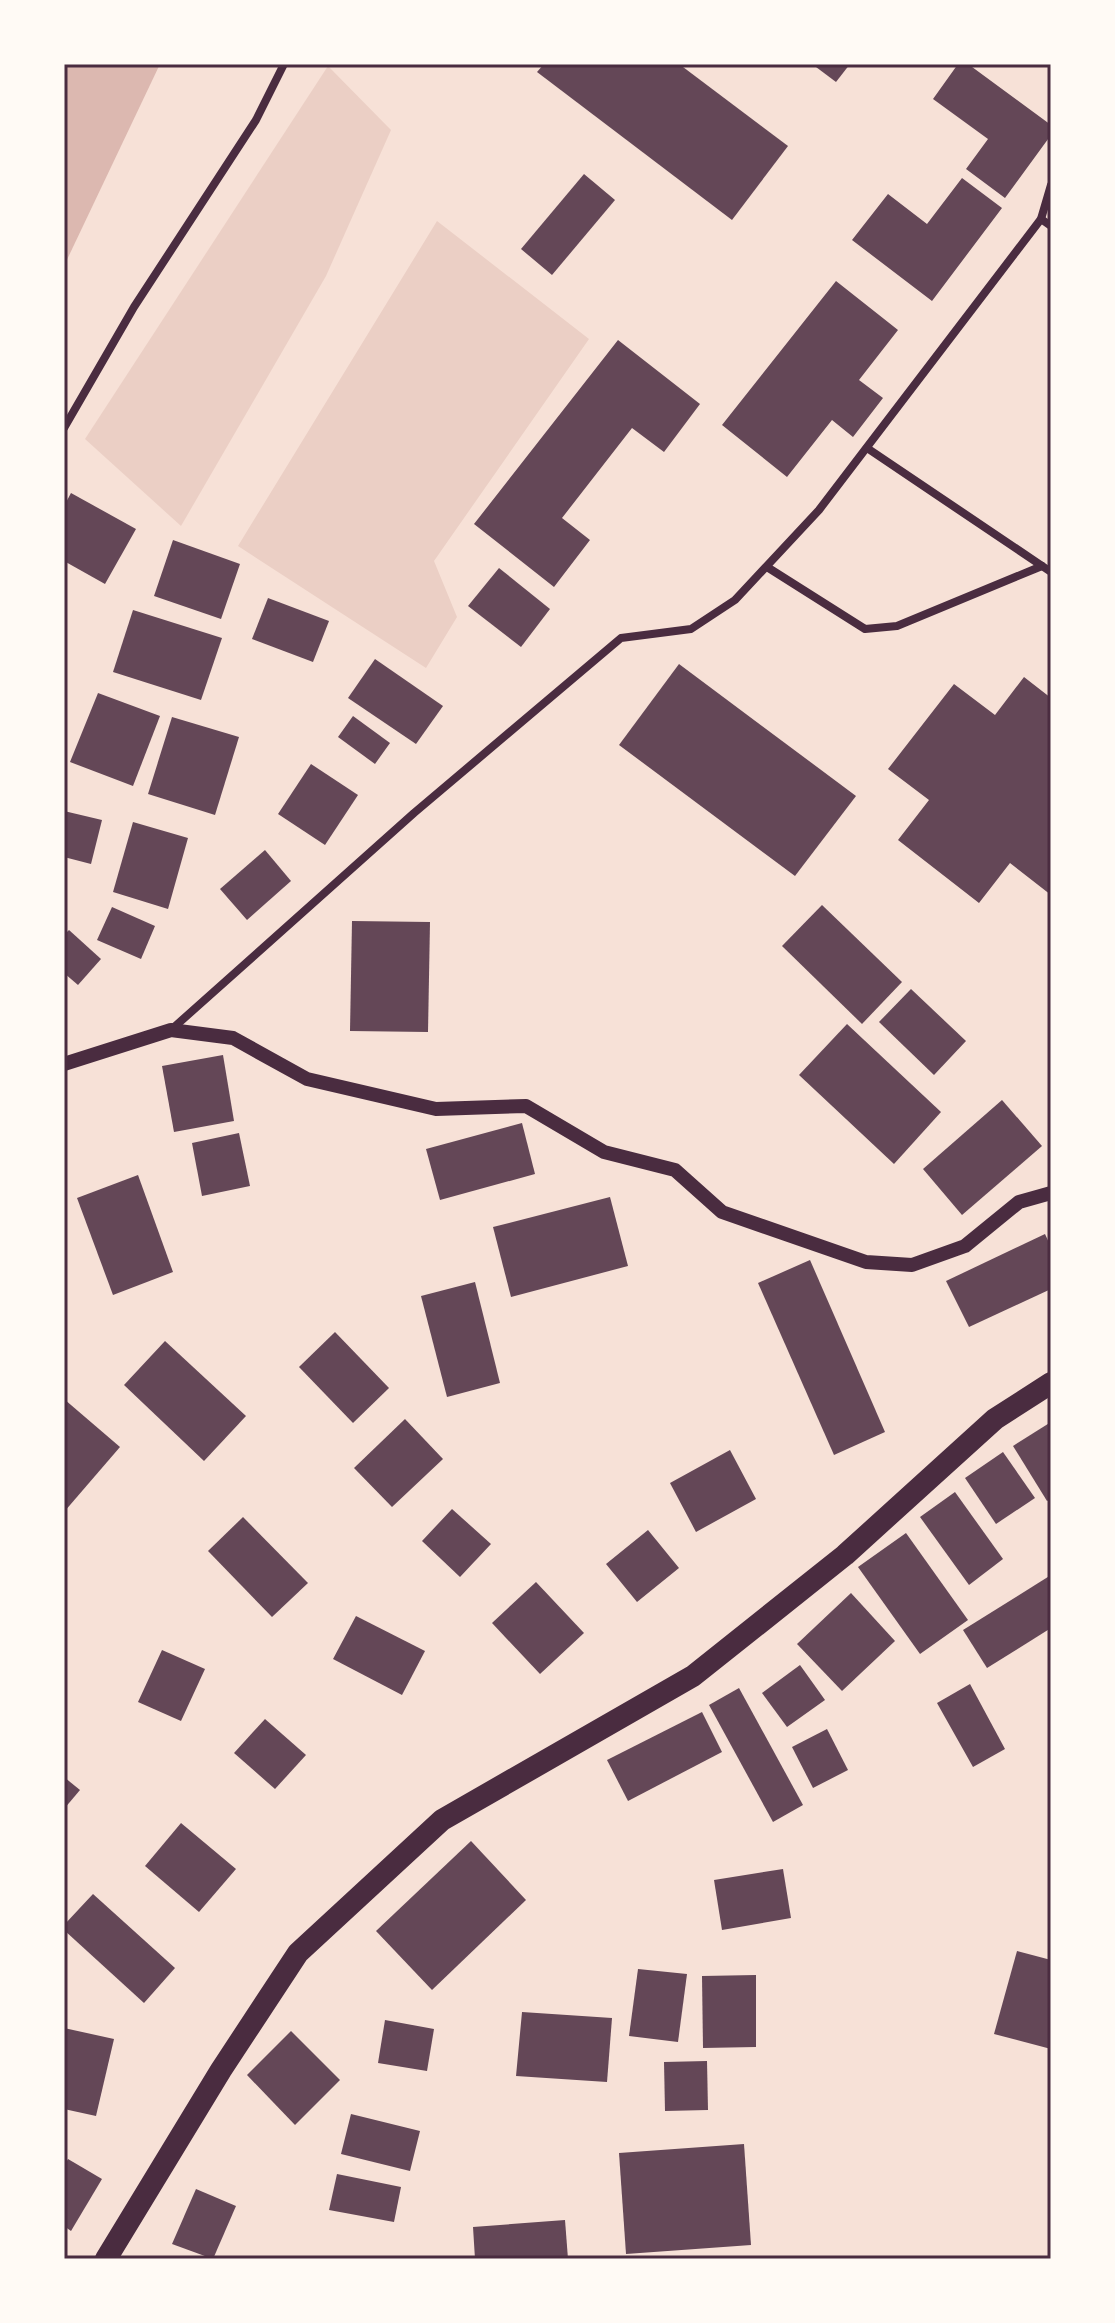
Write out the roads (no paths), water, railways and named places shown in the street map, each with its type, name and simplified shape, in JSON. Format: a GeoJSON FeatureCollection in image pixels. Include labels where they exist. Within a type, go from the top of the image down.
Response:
{"type":"FeatureCollection","features":[{"type":"Feature","properties":{"kind":"highway"},"geometry":{"type":"LineString","coordinates":[[106,2259],[221,2070],[298,1953],[442,1820],[693,1676],[845,1555],[995,1419],[1051,1383]]}},
{"type":"Feature","properties":{"kind":"street"},"geometry":{"type":"LineString","coordinates":[[64,428],[134,307],[256,120],[284,64]]}},
{"type":"Feature","properties":{"kind":"street"},"geometry":{"type":"LineString","coordinates":[[64,1064],[171,1030],[414,813],[621,638],[691,629],[735,600],[819,510],[867,448],[1041,219],[1051,185]]}},
{"type":"Feature","properties":{"kind":"street"},"geometry":{"type":"LineString","coordinates":[[1041,219],[1051,226]]}},
{"type":"Feature","properties":{"kind":"street"},"geometry":{"type":"LineString","coordinates":[[867,448],[1051,572]]}},
{"type":"Feature","properties":{"kind":"street"},"geometry":{"type":"LineString","coordinates":[[767,567],[865,629],[897,626],[1042,566]]}},
{"type":"Feature","properties":{"kind":"street"},"geometry":{"type":"LineString","coordinates":[[171,1030],[233,1038],[307,1079],[436,1109],[526,1106],[604,1152],[675,1170],[722,1212],[866,1262],[912,1265],[965,1246],[1019,1202],[1051,1193]]}}]}
